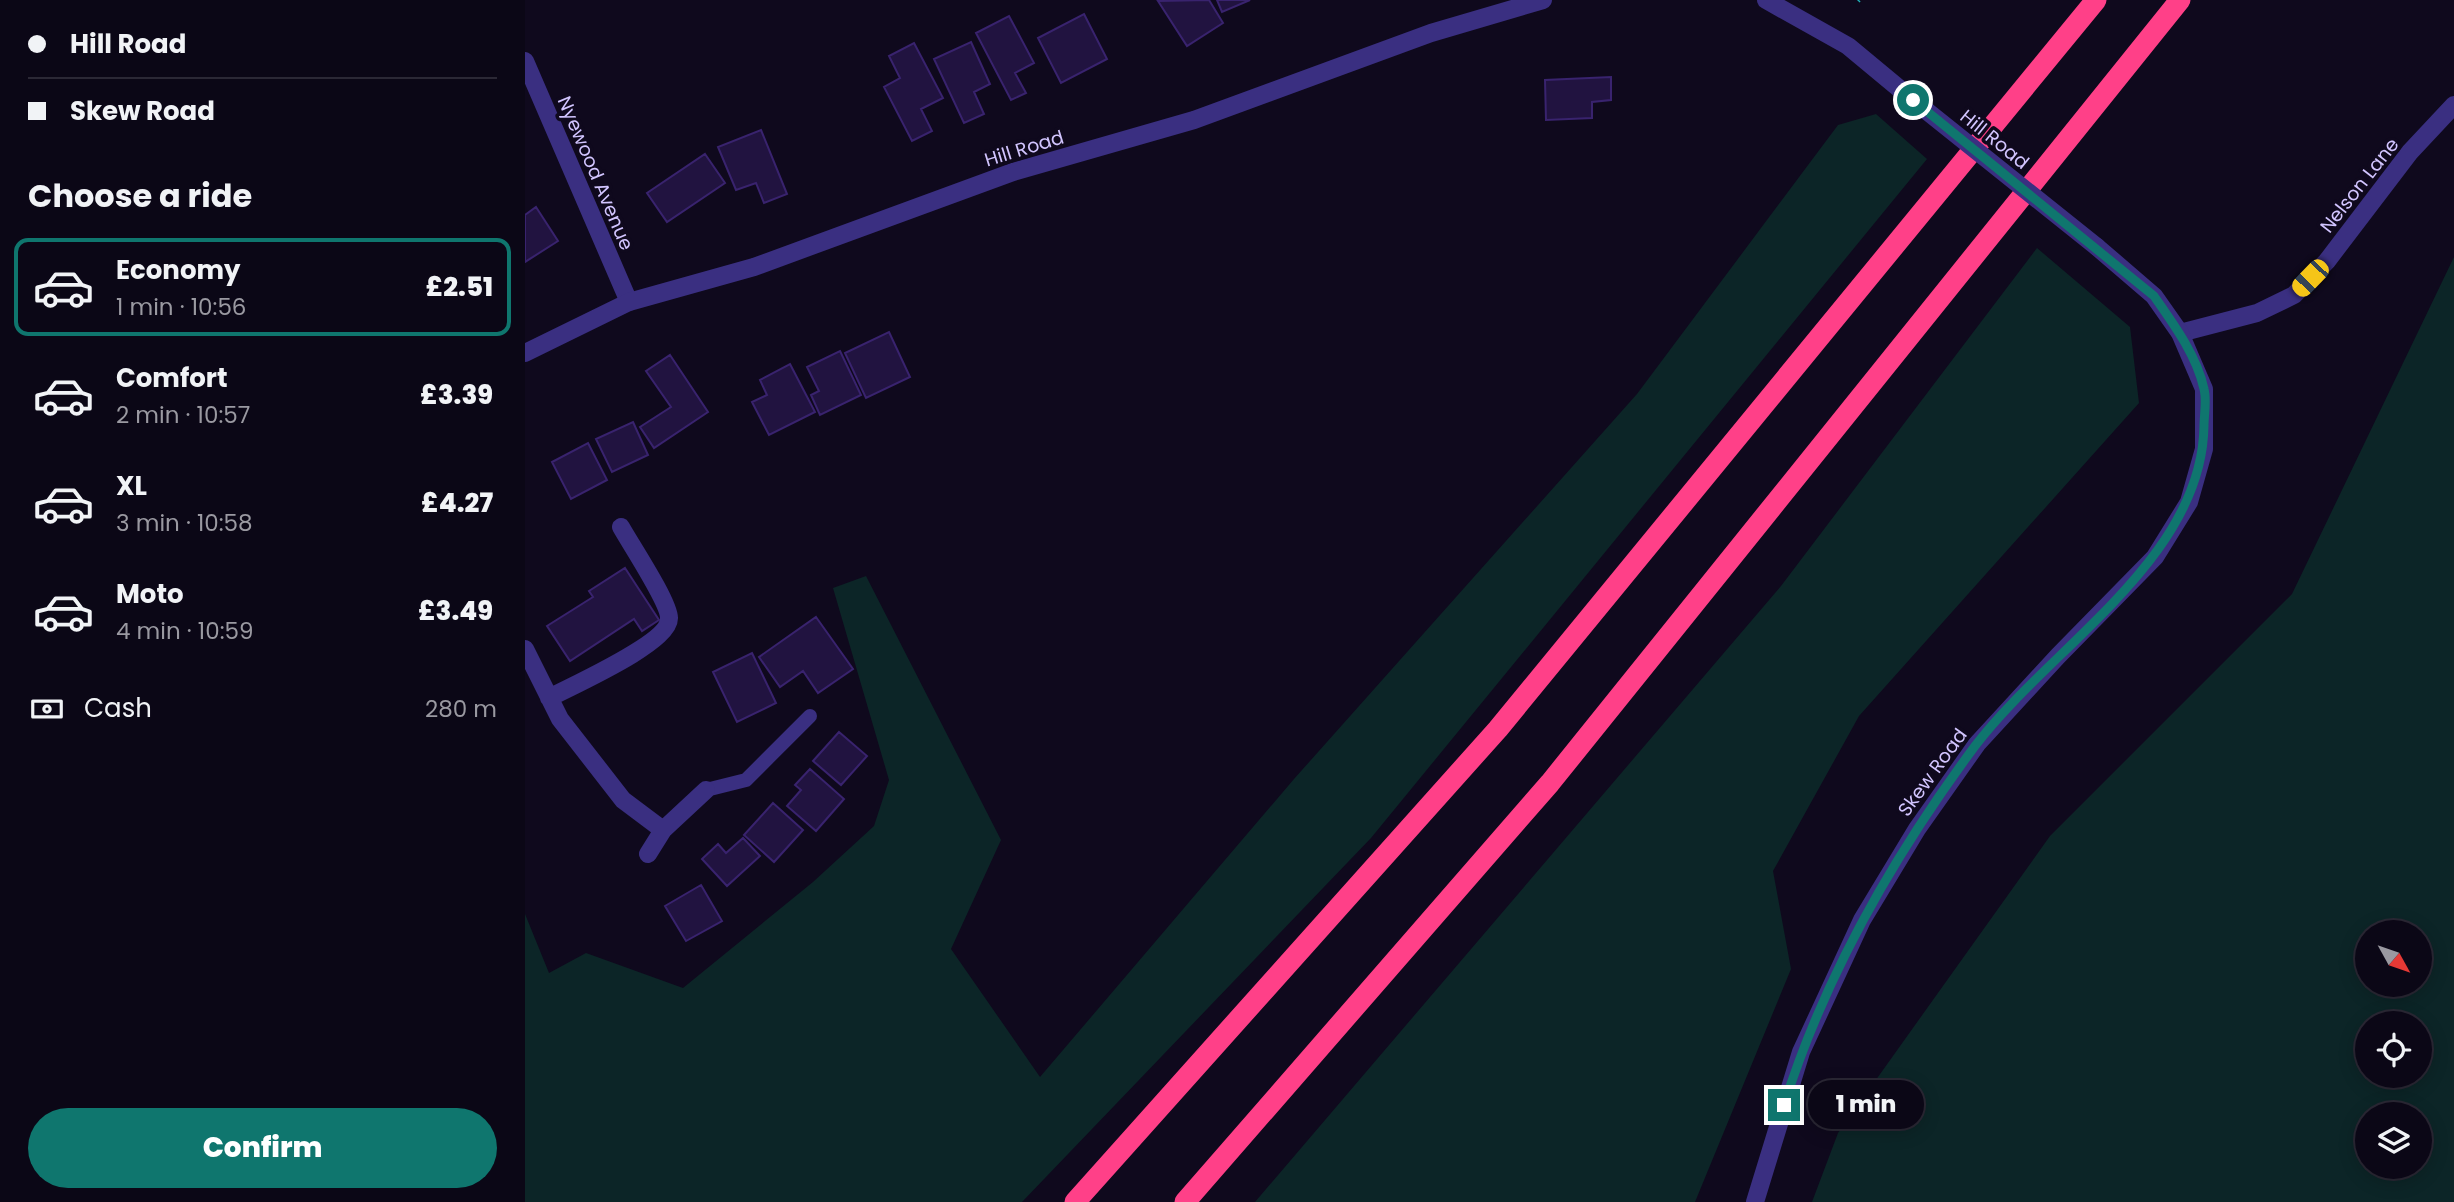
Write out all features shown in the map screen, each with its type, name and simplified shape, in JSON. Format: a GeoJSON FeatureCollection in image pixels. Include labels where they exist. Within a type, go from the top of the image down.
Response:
{"type":"FeatureCollection","features":[{"type":"Feature","properties":{"kind":"highway"},"geometry":{"type":"LineString","coordinates":[[1075,1202],[1498,729],[2096,0]]}},
{"type":"Feature","properties":{"kind":"highway"},"geometry":{"type":"LineString","coordinates":[[1185,1202],[1550,783],[2180,0]]}},
{"type":"Feature","properties":{"kind":"street","name":"Hill Road"},"geometry":{"type":"LineString","coordinates":[[525,353],[629,302],[754,267],[1013,172],[1194,120],[1431,33],[1543,0]]}},
{"type":"Feature","properties":{"kind":"street","name":"Hill Road"},"geometry":{"type":"LineString","coordinates":[[1766,0],[1848,46],[2154,296],[2180,333]]}},
{"type":"Feature","properties":{"kind":"street","name":"Nyewood Avenue"},"geometry":{"type":"LineString","coordinates":[[525,61],[629,302]]}},
{"type":"Feature","properties":{"kind":"street","name":"Nelson Lane"},"geometry":{"type":"LineString","coordinates":[[2180,333],[2257,313],[2294,295],[2327,261],[2410,152],[2454,105]]}},
{"type":"Feature","properties":{"kind":"street","name":"Skew Road"},"geometry":{"type":"LineString","coordinates":[[1755,1202],[1801,1052],[1862,920],[1917,829],[1977,744],[2155,557],[2189,502],[2204,449],[2204,389],[2180,333]]}},
{"type":"Feature","properties":{"kind":"street"},"geometry":{"type":"LineString","coordinates":[[549,698],[644,647],[666,628],[669,618],[663,603],[621,527]]}},
{"type":"Feature","properties":{"kind":"street"},"geometry":{"type":"LineString","coordinates":[[525,649],[560,719],[623,800],[663,830]]}},
{"type":"Feature","properties":{"kind":"street"},"geometry":{"type":"LineString","coordinates":[[648,854],[663,830],[706,790]]}},
{"type":"Feature","properties":{"kind":"lane"},"geometry":{"type":"LineString","coordinates":[[706,790],[746,780],[810,716]]}},
{"type":"Feature","properties":{"kind":"green space"},"geometry":{"type":"Polygon","coordinates":[[[1876,114],[1927,159],[1371,838],[1022,1202],[525,1202],[525,914],[549,973],[586,953],[683,988],[813,882],[874,826],[889,780],[833,588],[866,576],[1001,840],[951,949],[1040,1077],[1294,779],[1637,394],[1838,125],[1876,114]]]}},
{"type":"Feature","properties":{"kind":"green space"},"geometry":{"type":"Polygon","coordinates":[[[2037,248],[2130,327],[2139,403],[1859,716],[1773,871],[1791,969],[1695,1202],[1255,1202],[1781,586],[2037,248]]]}},
{"type":"Feature","properties":{"kind":"green space"},"geometry":{"type":"Polygon","coordinates":[[[2454,257],[2454,1202],[1812,1202],[1838,1133],[2050,836],[2292,594],[2454,257]]]}},
{"type":"Feature","properties":{"kind":"building"},"geometry":{"type":"Polygon","coordinates":[[[1209,0],[1223,23],[1187,46],[1158,1],[1209,0]]]}},
{"type":"Feature","properties":{"kind":"building"},"geometry":{"type":"Polygon","coordinates":[[[1217,0],[1250,0],[1222,12],[1217,0]]]}},
{"type":"Feature","properties":{"kind":"building"},"geometry":{"type":"Polygon","coordinates":[[[1084,14],[1107,59],[1061,83],[1038,38],[1084,14]]]}},
{"type":"Feature","properties":{"kind":"building"},"geometry":{"type":"Polygon","coordinates":[[[1009,16],[1034,63],[1015,73],[1026,93],[1011,100],[976,33],[1009,16]]]}},
{"type":"Feature","properties":{"kind":"building"},"geometry":{"type":"Polygon","coordinates":[[[971,42],[990,84],[974,92],[984,114],[964,123],[934,59],[971,42]]]}},
{"type":"Feature","properties":{"kind":"building"},"geometry":{"type":"Polygon","coordinates":[[[914,43],[943,98],[921,109],[932,131],[912,141],[884,87],[900,78],[889,56],[914,43]]]}},
{"type":"Feature","properties":{"kind":"building"},"geometry":{"type":"Polygon","coordinates":[[[1611,77],[1611,100],[1592,102],[1592,118],[1546,120],[1545,80],[1611,77]]]}},
{"type":"Feature","properties":{"kind":"building"},"geometry":{"type":"Polygon","coordinates":[[[761,130],[787,194],[764,203],[756,183],[736,190],[718,147],[761,130]]]}},
{"type":"Feature","properties":{"kind":"building"},"geometry":{"type":"Polygon","coordinates":[[[705,154],[725,183],[667,222],[647,193],[705,154]]]}},
{"type":"Feature","properties":{"kind":"building"},"geometry":{"type":"Polygon","coordinates":[[[536,207],[558,241],[525,262],[525,215],[536,207]]]}},
{"type":"Feature","properties":{"kind":"building"},"geometry":{"type":"Polygon","coordinates":[[[889,332],[910,377],[866,398],[845,353],[889,332]]]}},
{"type":"Feature","properties":{"kind":"building"},"geometry":{"type":"Polygon","coordinates":[[[840,351],[861,395],[820,415],[811,395],[819,391],[807,367],[840,351]]]}},
{"type":"Feature","properties":{"kind":"building"},"geometry":{"type":"Polygon","coordinates":[[[670,355],[708,412],[654,448],[640,427],[671,407],[646,371],[670,355]]]}},
{"type":"Feature","properties":{"kind":"building"},"geometry":{"type":"Polygon","coordinates":[[[790,364],[815,412],[769,435],[752,402],[767,395],[760,380],[790,364]]]}},
{"type":"Feature","properties":{"kind":"building"},"geometry":{"type":"Polygon","coordinates":[[[633,422],[648,455],[612,472],[596,439],[633,422]]]}},
{"type":"Feature","properties":{"kind":"building"},"geometry":{"type":"Polygon","coordinates":[[[588,443],[607,480],[571,499],[552,462],[588,443]]]}},
{"type":"Feature","properties":{"kind":"building"},"geometry":{"type":"Polygon","coordinates":[[[625,568],[659,620],[642,631],[634,619],[570,661],[547,626],[593,597],[589,591],[625,568]]]}},
{"type":"Feature","properties":{"kind":"building"},"geometry":{"type":"Polygon","coordinates":[[[816,617],[853,669],[818,693],[803,671],[780,687],[759,657],[816,617]]]}},
{"type":"Feature","properties":{"kind":"building"},"geometry":{"type":"Polygon","coordinates":[[[752,653],[776,703],[737,722],[713,672],[752,653]]]}},
{"type":"Feature","properties":{"kind":"building"},"geometry":{"type":"Polygon","coordinates":[[[839,732],[867,756],[841,785],[813,761],[839,732]]]}},
{"type":"Feature","properties":{"kind":"building"},"geometry":{"type":"Polygon","coordinates":[[[810,769],[844,799],[816,831],[787,806],[801,790],[795,785],[810,769]]]}},
{"type":"Feature","properties":{"kind":"building"},"geometry":{"type":"Polygon","coordinates":[[[773,803],[803,830],[774,862],[744,835],[773,803]]]}},
{"type":"Feature","properties":{"kind":"building"},"geometry":{"type":"Polygon","coordinates":[[[743,838],[760,856],[727,886],[702,859],[718,844],[726,853],[743,838]]]}},
{"type":"Feature","properties":{"kind":"building"},"geometry":{"type":"Polygon","coordinates":[[[701,885],[722,921],[686,941],[665,906],[701,885]]]}},
{"type":"Feature","properties":{"kind":"route"},"geometry":{"type":"LineString","coordinates":[[1784,1105],[1801,1052],[1862,920],[1917,829],[1977,744],[2155,557],[2189,502],[2204,449],[2204,389],[2180,333],[2154,296],[1913,100]]}}]}
